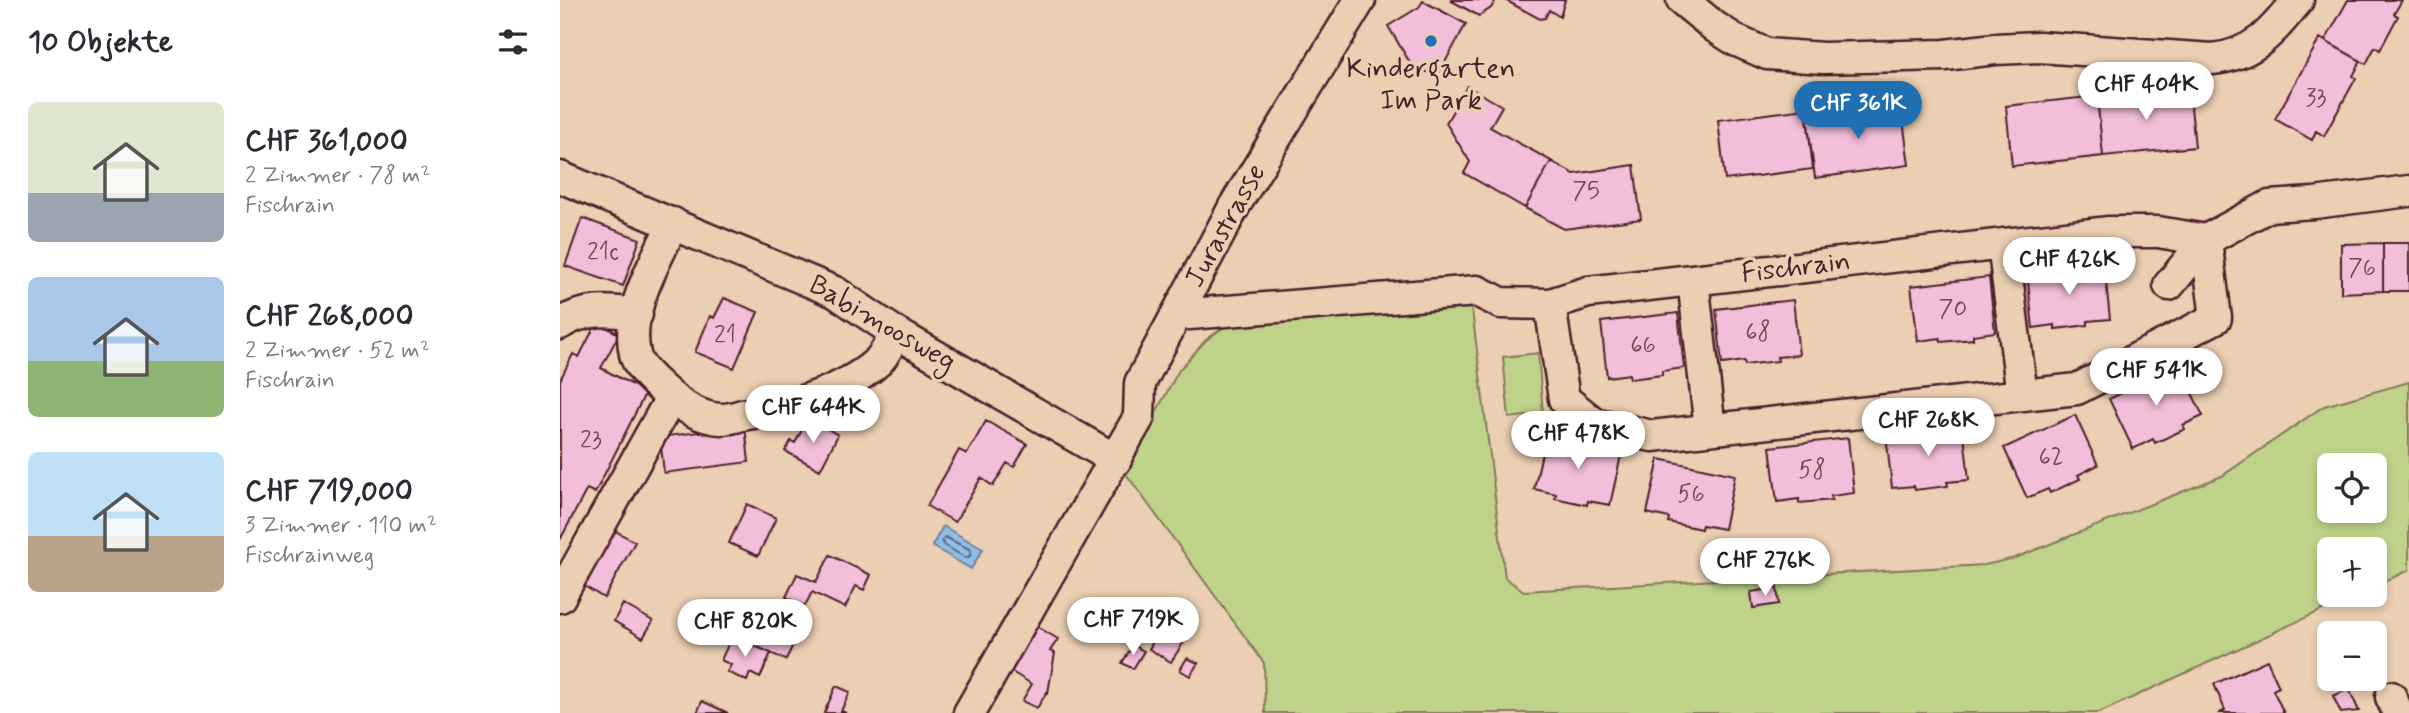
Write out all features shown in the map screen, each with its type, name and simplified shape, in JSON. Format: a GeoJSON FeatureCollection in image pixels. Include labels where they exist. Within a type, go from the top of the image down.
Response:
{"type":"FeatureCollection","features":[{"type":"Feature","properties":{"kind":"street","name":"Jurastrasse"},"geometry":{"type":"LineString","coordinates":[[969,713],[1139,417],[1140,383],[1235,205],[1360,0]]}},
{"type":"Feature","properties":{"kind":"street"},"geometry":{"type":"LineString","coordinates":[[1682,0],[1737,41],[1767,54],[1823,58],[1945,55],[2039,47],[2212,59],[2232,57],[2259,43],[2298,0]]}},
{"type":"Feature","properties":{"kind":"street","name":"Babimoosweg"},"geometry":{"type":"LineString","coordinates":[[560,177],[835,292],[896,333],[1116,460]]}},
{"type":"Feature","properties":{"kind":"street"},"geometry":{"type":"LineString","coordinates":[[2169,285],[2206,240],[2269,206],[2409,191]]}},
{"type":"Feature","properties":{"kind":"street"},"geometry":{"type":"LineString","coordinates":[[673,223],[638,302],[635,356],[671,398],[690,410],[721,419],[768,412],[812,398],[854,378],[877,363],[896,333]]}},
{"type":"Feature","properties":{"kind":"street","name":"Fischrain"},"geometry":{"type":"LineString","coordinates":[[1177,315],[1477,291],[1501,303],[1550,304],[1588,292],[2109,232],[2158,232],[2206,240]]}},
{"type":"Feature","properties":{"kind":"street"},"geometry":{"type":"LineString","coordinates":[[1550,304],[1564,398],[1594,423],[1652,436],[2077,388],[2216,318],[2206,240]]}},
{"type":"Feature","properties":{"kind":"street"},"geometry":{"type":"LineString","coordinates":[[2003,244],[2022,395]]}},
{"type":"Feature","properties":{"kind":"street"},"geometry":{"type":"LineString","coordinates":[[1693,280],[1710,429]]}},
{"type":"Feature","properties":{"kind":"street"},"geometry":{"type":"LineString","coordinates":[[560,324],[573,316],[589,312],[608,310],[637,314]]}},
{"type":"Feature","properties":{"kind":"street"},"geometry":{"type":"LineString","coordinates":[[560,597],[671,398]]}},
{"type":"Feature","properties":{"kind":"green space"},"geometry":{"type":"Polygon","coordinates":[[[1460,301],[1472,310],[1505,578],[1524,591],[1985,565],[2015,558],[2222,476],[2324,406],[2409,382],[2409,570],[2387,580],[2387,537],[2317,537],[2317,607],[2329,607],[2099,713],[1265,713],[1264,663],[1116,460],[1130,460],[1179,370],[1206,340],[1235,319],[1460,301]]]}},
{"type":"Feature","properties":{"kind":"green space"},"geometry":{"type":"Polygon","coordinates":[[[1538,353],[1543,414],[1509,418],[1503,357],[1538,353]]]}},
{"type":"Feature","properties":{"kind":"water"},"geometry":{"type":"Polygon","coordinates":[[[943,526],[983,549],[971,569],[932,546],[943,526]]]}},
{"type":"Feature","properties":{"kind":"building"},"geometry":{"type":"Polygon","coordinates":[[[1450,0],[1496,0],[1491,8],[1479,16],[1450,0]]]}},
{"type":"Feature","properties":{"kind":"building"},"geometry":{"type":"Polygon","coordinates":[[[1505,0],[1565,0],[1560,17],[1549,10],[1545,18],[1540,19],[1505,0]]]}},
{"type":"Feature","properties":{"kind":"building"},"geometry":{"type":"Polygon","coordinates":[[[2348,0],[2402,0],[2394,14],[2398,16],[2380,50],[2375,47],[2366,64],[2325,41],[2348,0]]]}},
{"type":"Feature","properties":{"kind":"building"},"geometry":{"type":"Polygon","coordinates":[[[1423,1],[1466,24],[1438,75],[1424,72],[1418,76],[1388,26],[1419,7],[1423,1]]]}},
{"type":"Feature","properties":{"kind":"building"},"geometry":{"type":"Polygon","coordinates":[[[2320,38],[2361,61],[2353,76],[2356,78],[2324,136],[2316,131],[2312,140],[2275,119],[2320,38]]]}},
{"type":"Feature","properties":{"kind":"building"},"geometry":{"type":"Polygon","coordinates":[[[1467,86],[1502,106],[1490,127],[1551,161],[1525,208],[1464,173],[1470,162],[1446,123],[1467,86]]]}},
{"type":"Feature","properties":{"kind":"building"},"geometry":{"type":"Polygon","coordinates":[[[2189,87],[2195,147],[2103,156],[2097,96],[2189,87]]]}},
{"type":"Feature","properties":{"kind":"building"},"geometry":{"type":"Polygon","coordinates":[[[2097,96],[2103,156],[2012,166],[2006,106],[2097,96]]]}},
{"type":"Feature","properties":{"kind":"building"},"geometry":{"type":"Polygon","coordinates":[[[1901,105],[1909,165],[1815,178],[1807,117],[1901,105]]]}},
{"type":"Feature","properties":{"kind":"building"},"geometry":{"type":"Polygon","coordinates":[[[1806,109],[1813,169],[1725,180],[1718,120],[1806,109]]]}},
{"type":"Feature","properties":{"kind":"building"},"geometry":{"type":"Polygon","coordinates":[[[1551,161],[1574,174],[1634,165],[1641,219],[1564,229],[1525,208],[1551,161]]]}},
{"type":"Feature","properties":{"kind":"building"},"geometry":{"type":"Polygon","coordinates":[[[582,218],[640,239],[623,286],[565,266],[582,218]]]}},
{"type":"Feature","properties":{"kind":"building"},"geometry":{"type":"Polygon","coordinates":[[[2383,243],[2383,291],[2341,293],[2341,244],[2383,243]]]}},
{"type":"Feature","properties":{"kind":"building"},"geometry":{"type":"Polygon","coordinates":[[[2383,243],[2409,243],[2409,291],[2383,291],[2383,243]]]}},
{"type":"Feature","properties":{"kind":"building"},"geometry":{"type":"Polygon","coordinates":[[[2104,264],[2110,319],[2055,329],[2055,325],[2033,328],[2027,273],[2104,264]]]}},
{"type":"Feature","properties":{"kind":"building"},"geometry":{"type":"Polygon","coordinates":[[[1989,277],[1995,332],[1973,335],[1973,339],[1941,342],[1940,338],[1918,341],[1911,286],[1989,277]]]}},
{"type":"Feature","properties":{"kind":"building"},"geometry":{"type":"Polygon","coordinates":[[[724,298],[758,312],[734,368],[695,352],[710,316],[714,318],[724,298]]]}},
{"type":"Feature","properties":{"kind":"building"},"geometry":{"type":"Polygon","coordinates":[[[1793,300],[1799,355],[1745,365],[1744,361],[1722,364],[1716,309],[1793,300]]]}},
{"type":"Feature","properties":{"kind":"building"},"geometry":{"type":"Polygon","coordinates":[[[1678,313],[1684,368],[1662,371],[1662,375],[1630,379],[1629,374],[1607,377],[1601,322],[1678,313]]]}},
{"type":"Feature","properties":{"kind":"building"},"geometry":{"type":"Polygon","coordinates":[[[597,322],[619,334],[601,368],[646,392],[595,493],[587,489],[560,540],[560,380],[573,354],[579,357],[597,322]]]}},
{"type":"Feature","properties":{"kind":"building"},"geometry":{"type":"Polygon","coordinates":[[[2179,366],[2203,416],[2183,425],[2185,429],[2155,443],[2153,439],[2133,449],[2109,399],[2179,366]]]}},
{"type":"Feature","properties":{"kind":"building"},"geometry":{"type":"Polygon","coordinates":[[[2075,415],[2098,465],[2078,475],[2080,479],[2050,493],[2048,489],[2027,498],[2004,448],[2075,415]]]}},
{"type":"Feature","properties":{"kind":"building"},"geometry":{"type":"Polygon","coordinates":[[[814,421],[838,435],[820,470],[785,451],[791,441],[795,443],[803,428],[808,431],[814,421]]]}},
{"type":"Feature","properties":{"kind":"building"},"geometry":{"type":"Polygon","coordinates":[[[986,421],[1027,444],[1014,467],[1007,463],[993,486],[981,478],[955,522],[927,506],[959,450],[967,454],[986,421]]]}},
{"type":"Feature","properties":{"kind":"building"},"geometry":{"type":"Polygon","coordinates":[[[1963,425],[1969,480],[1915,490],[1914,486],[1892,488],[1886,434],[1963,425]]]}},
{"type":"Feature","properties":{"kind":"building"},"geometry":{"type":"Polygon","coordinates":[[[745,426],[749,462],[664,473],[660,437],[745,426]]]}},
{"type":"Feature","properties":{"kind":"building"},"geometry":{"type":"Polygon","coordinates":[[[1546,435],[1622,451],[1610,505],[1588,501],[1587,505],[1555,498],[1556,494],[1534,489],[1546,435]]]}},
{"type":"Feature","properties":{"kind":"building"},"geometry":{"type":"Polygon","coordinates":[[[1848,438],[1854,493],[1831,496],[1832,500],[1799,503],[1799,499],[1777,502],[1770,447],[1848,438]]]}},
{"type":"Feature","properties":{"kind":"building"},"geometry":{"type":"Polygon","coordinates":[[[1659,459],[1735,475],[1724,529],[1702,525],[1701,529],[1668,522],[1669,518],[1647,513],[1659,459]]]}},
{"type":"Feature","properties":{"kind":"building"},"geometry":{"type":"Polygon","coordinates":[[[747,504],[776,518],[758,556],[729,543],[747,504]]]}},
{"type":"Feature","properties":{"kind":"building"},"geometry":{"type":"Polygon","coordinates":[[[612,529],[635,542],[604,598],[581,584],[612,529]]]}},
{"type":"Feature","properties":{"kind":"building"},"geometry":{"type":"Polygon","coordinates":[[[830,555],[871,575],[864,590],[856,586],[845,608],[812,592],[805,606],[786,597],[797,574],[816,582],[830,555]]]}},
{"type":"Feature","properties":{"kind":"building"},"geometry":{"type":"Polygon","coordinates":[[[1777,588],[1779,604],[1753,608],[1751,592],[1777,588]]]}},
{"type":"Feature","properties":{"kind":"building"},"geometry":{"type":"Polygon","coordinates":[[[623,604],[653,621],[643,638],[614,621],[623,604]]]}},
{"type":"Feature","properties":{"kind":"building"},"geometry":{"type":"Polygon","coordinates":[[[743,612],[796,638],[786,660],[732,636],[743,612]]]}},
{"type":"Feature","properties":{"kind":"building"},"geometry":{"type":"Polygon","coordinates":[[[1036,626],[1058,639],[1050,651],[1055,653],[1048,693],[1037,708],[1022,701],[1032,684],[1010,671],[1036,626]]]}},
{"type":"Feature","properties":{"kind":"building"},"geometry":{"type":"Polygon","coordinates":[[[1162,626],[1185,640],[1171,662],[1149,649],[1162,626]]]}},
{"type":"Feature","properties":{"kind":"building"},"geometry":{"type":"Polygon","coordinates":[[[732,636],[771,653],[760,678],[750,673],[747,681],[727,672],[731,665],[721,660],[732,636]]]}},
{"type":"Feature","properties":{"kind":"building"},"geometry":{"type":"Polygon","coordinates":[[[1133,645],[1144,651],[1133,669],[1122,663],[1133,645]]]}},
{"type":"Feature","properties":{"kind":"building"},"geometry":{"type":"Polygon","coordinates":[[[1187,658],[1198,663],[1190,676],[1180,670],[1187,658]]]}},
{"type":"Feature","properties":{"kind":"building"},"geometry":{"type":"Polygon","coordinates":[[[2267,660],[2279,687],[2273,690],[2284,713],[2220,713],[2225,710],[2214,684],[2267,660]]]}},
{"type":"Feature","properties":{"kind":"building"},"geometry":{"type":"Polygon","coordinates":[[[836,686],[850,692],[841,711],[846,713],[824,713],[836,686]]]}},
{"type":"Feature","properties":{"kind":"building"},"geometry":{"type":"Polygon","coordinates":[[[2350,691],[2359,711],[2341,713],[2333,696],[2350,691]]]}},
{"type":"Feature","properties":{"kind":"building"},"geometry":{"type":"Polygon","coordinates":[[[702,701],[728,713],[697,713],[702,701]]]}},
{"type":"Feature","properties":{"kind":"place","name":"Kindergarten Im Park"},"geometry":{"type":"Point","coordinates":[1431,41]}}]}
